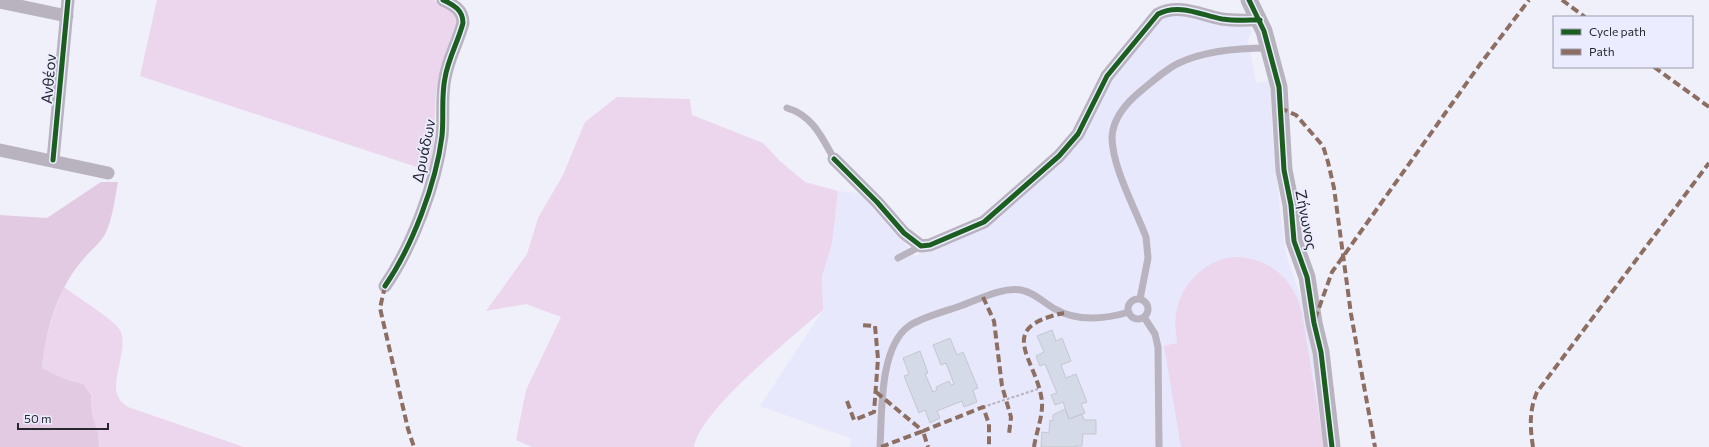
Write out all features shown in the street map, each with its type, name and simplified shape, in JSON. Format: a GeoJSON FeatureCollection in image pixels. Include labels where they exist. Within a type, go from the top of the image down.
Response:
{"type":"FeatureCollection","features":[{"type":"Feature","properties":{"kind":"street","name":"Ανθέον"},"geometry":{"type":"LineString","coordinates":[[53,160],[68,0]]}},
{"type":"Feature","properties":{"kind":"street","name":"Δρυάδων"},"geometry":{"type":"LineString","coordinates":[[385,286],[400,264],[419,221],[433,175],[442,138],[445,78],[463,23],[462,14],[443,0]]}},
{"type":"Feature","properties":{"kind":"street","name":"Ζήνωνος"},"geometry":{"type":"LineString","coordinates":[[1249,0],[1260,20],[1279,87],[1284,170],[1291,205],[1294,241],[1307,277],[1314,323],[1321,352],[1332,447]]}},
{"type":"Feature","properties":{"kind":"street"},"geometry":{"type":"LineString","coordinates":[[0,2],[67,16]]}},
{"type":"Feature","properties":{"kind":"street"},"geometry":{"type":"LineString","coordinates":[[834,159],[878,202],[904,233],[921,246],[930,245],[984,222],[1059,156],[1078,134],[1107,76],[1158,14],[1168,9],[1182,10],[1222,18],[1260,20]]}},
{"type":"Feature","properties":{"kind":"street"},"geometry":{"type":"LineString","coordinates":[[0,150],[53,160],[108,173]]}},
{"type":"Feature","properties":{"kind":"lane"},"geometry":{"type":"LineString","coordinates":[[1140,299],[1144,285],[1148,250],[1146,237],[1114,157],[1112,136],[1115,121],[1130,100],[1179,63],[1212,53],[1242,48],[1268,48]]}},
{"type":"Feature","properties":{"kind":"lane"},"geometry":{"type":"LineString","coordinates":[[787,108],[807,117],[816,127],[834,159]]}},
{"type":"Feature","properties":{"kind":"lane"},"geometry":{"type":"LineString","coordinates":[[898,258],[921,246]]}},
{"type":"Feature","properties":{"kind":"lane"},"geometry":{"type":"LineString","coordinates":[[880,447],[888,362],[894,346],[909,326],[994,294],[1012,290],[1020,290],[1032,294],[1056,310],[1073,316],[1095,318],[1114,316],[1129,312]]}},
{"type":"Feature","properties":{"kind":"lane"},"geometry":{"type":"LineString","coordinates":[[1140,299],[1144,301],[1148,307],[1147,314],[1144,317],[1136,319],[1131,316],[1128,308],[1132,302],[1140,299]]}},
{"type":"Feature","properties":{"kind":"lane"},"geometry":{"type":"LineString","coordinates":[[1144,317],[1155,334],[1158,347],[1159,447]]}},
{"type":"Feature","properties":{"kind":"path"},"geometry":{"type":"LineString","coordinates":[[982,408],[1038,389]]}},
{"type":"Feature","properties":{"kind":"shaded area"},"geometry":{"type":"Polygon","coordinates":[[[157,0],[434,0],[448,7],[459,20],[444,60],[437,85],[434,139],[429,171],[140,76],[157,0]]]}},
{"type":"Feature","properties":{"kind":"shaded area"},"geometry":{"type":"Polygon","coordinates":[[[1172,15],[1197,17],[1249,27],[1252,31],[1248,40],[1256,83],[1271,80],[1272,129],[1286,254],[1302,302],[1314,347],[1325,447],[850,447],[852,439],[760,406],[823,310],[822,276],[832,244],[838,191],[858,193],[864,197],[900,236],[915,256],[986,225],[1069,152],[1109,82],[1160,19],[1172,15]]]}},
{"type":"Feature","properties":{"kind":"shaded area"},"geometry":{"type":"Polygon","coordinates":[[[617,97],[690,99],[692,115],[763,143],[780,161],[805,182],[838,191],[832,244],[822,276],[823,310],[771,355],[712,414],[700,432],[694,447],[532,447],[516,440],[526,390],[561,317],[526,304],[486,311],[527,254],[538,218],[563,175],[585,122],[617,97]]]}},
{"type":"Feature","properties":{"kind":"shaded area"},"geometry":{"type":"Polygon","coordinates":[[[101,182],[118,182],[109,224],[105,235],[83,259],[64,287],[49,326],[42,368],[65,379],[83,384],[91,394],[92,415],[98,432],[99,447],[0,447],[0,215],[47,218],[101,182]]]}},
{"type":"Feature","properties":{"kind":"shaded area"},"geometry":{"type":"Polygon","coordinates":[[[1235,257],[1248,258],[1269,266],[1287,281],[1293,290],[1302,313],[1324,447],[1181,447],[1164,346],[1177,343],[1175,322],[1176,313],[1180,299],[1191,281],[1206,267],[1215,262],[1235,257]]]}},
{"type":"Feature","properties":{"kind":"shaded area"},"geometry":{"type":"Polygon","coordinates":[[[64,287],[104,315],[118,327],[121,332],[123,340],[116,384],[121,402],[128,407],[244,447],[99,447],[98,432],[92,415],[91,393],[83,384],[65,379],[42,368],[50,327],[64,287]]]}},
{"type":"Feature","properties":{"kind":"building"},"geometry":{"type":"Polygon","coordinates":[[[1052,330],[1056,341],[1062,338],[1071,361],[1061,365],[1066,378],[1076,374],[1087,402],[1081,404],[1085,413],[1069,419],[1063,402],[1055,405],[1051,395],[1057,393],[1045,364],[1040,366],[1036,356],[1044,352],[1037,336],[1052,330]]]}},
{"type":"Feature","properties":{"kind":"building"},"geometry":{"type":"Polygon","coordinates":[[[950,338],[957,355],[963,352],[978,388],[973,390],[977,402],[964,407],[962,401],[937,411],[940,418],[930,423],[925,410],[919,413],[904,376],[909,374],[903,358],[920,351],[928,373],[925,374],[933,392],[937,390],[936,387],[949,381],[951,385],[954,384],[946,363],[941,365],[933,345],[950,338]]]}},
{"type":"Feature","properties":{"kind":"building"},"geometry":{"type":"Polygon","coordinates":[[[1065,409],[1069,419],[1082,414],[1084,420],[1096,420],[1096,434],[1083,434],[1082,446],[1041,447],[1042,432],[1049,433],[1050,420],[1053,421],[1053,415],[1065,409]]]}},
{"type":"Feature","properties":{"kind":"marked path"},"geometry":{"type":"LineString","coordinates":[[1315,319],[1332,272],[1481,63],[1529,0]]}},
{"type":"Feature","properties":{"kind":"marked path"},"geometry":{"type":"LineString","coordinates":[[1562,0],[1584,16]]}},
{"type":"Feature","properties":{"kind":"marked path"},"geometry":{"type":"LineString","coordinates":[[1655,68],[1709,107]]}},
{"type":"Feature","properties":{"kind":"marked path"},"geometry":{"type":"LineString","coordinates":[[1280,108],[1296,115],[1323,146],[1328,162],[1334,188],[1351,314],[1375,447]]}},
{"type":"Feature","properties":{"kind":"marked path"},"geometry":{"type":"LineString","coordinates":[[1533,447],[1531,419],[1534,399],[1537,392],[1709,163]]}},
{"type":"Feature","properties":{"kind":"marked path"},"geometry":{"type":"LineString","coordinates":[[385,286],[380,308],[408,429],[414,447]]}},
{"type":"Feature","properties":{"kind":"marked path"},"geometry":{"type":"LineString","coordinates":[[983,297],[994,321],[1002,386],[1011,417],[1009,434]]}},
{"type":"Feature","properties":{"kind":"marked path"},"geometry":{"type":"LineString","coordinates":[[1034,447],[1042,402],[1039,387],[1024,347],[1024,337],[1030,327],[1042,319],[1064,313]]}},
{"type":"Feature","properties":{"kind":"marked path"},"geometry":{"type":"LineString","coordinates":[[847,401],[854,420],[874,412],[878,359],[875,326],[861,325]]}},
{"type":"Feature","properties":{"kind":"marked path"},"geometry":{"type":"LineString","coordinates":[[876,392],[923,431],[983,407],[989,424],[989,447]]}},
{"type":"Feature","properties":{"kind":"marked path"},"geometry":{"type":"LineString","coordinates":[[881,447],[923,431],[928,447]]}},
{"type":"Feature","properties":{"kind":"cycle path"},"geometry":{"type":"LineString","coordinates":[[53,160],[68,0]]}},
{"type":"Feature","properties":{"kind":"cycle path"},"geometry":{"type":"LineString","coordinates":[[385,286],[395,270],[413,234],[428,194],[439,155],[442,136],[443,92],[445,78],[448,64],[463,23],[463,18],[460,11],[443,0]]}},
{"type":"Feature","properties":{"kind":"cycle path"},"geometry":{"type":"LineString","coordinates":[[1249,0],[1264,31],[1279,87],[1284,170],[1291,205],[1294,241],[1307,277],[1314,323],[1321,352],[1332,447]]}},
{"type":"Feature","properties":{"kind":"cycle path"},"geometry":{"type":"LineString","coordinates":[[834,159],[877,202],[904,233],[921,246],[930,245],[984,222],[1059,156],[1078,134],[1107,76],[1158,14],[1166,11],[1182,10],[1222,19],[1260,20]]}}]}
